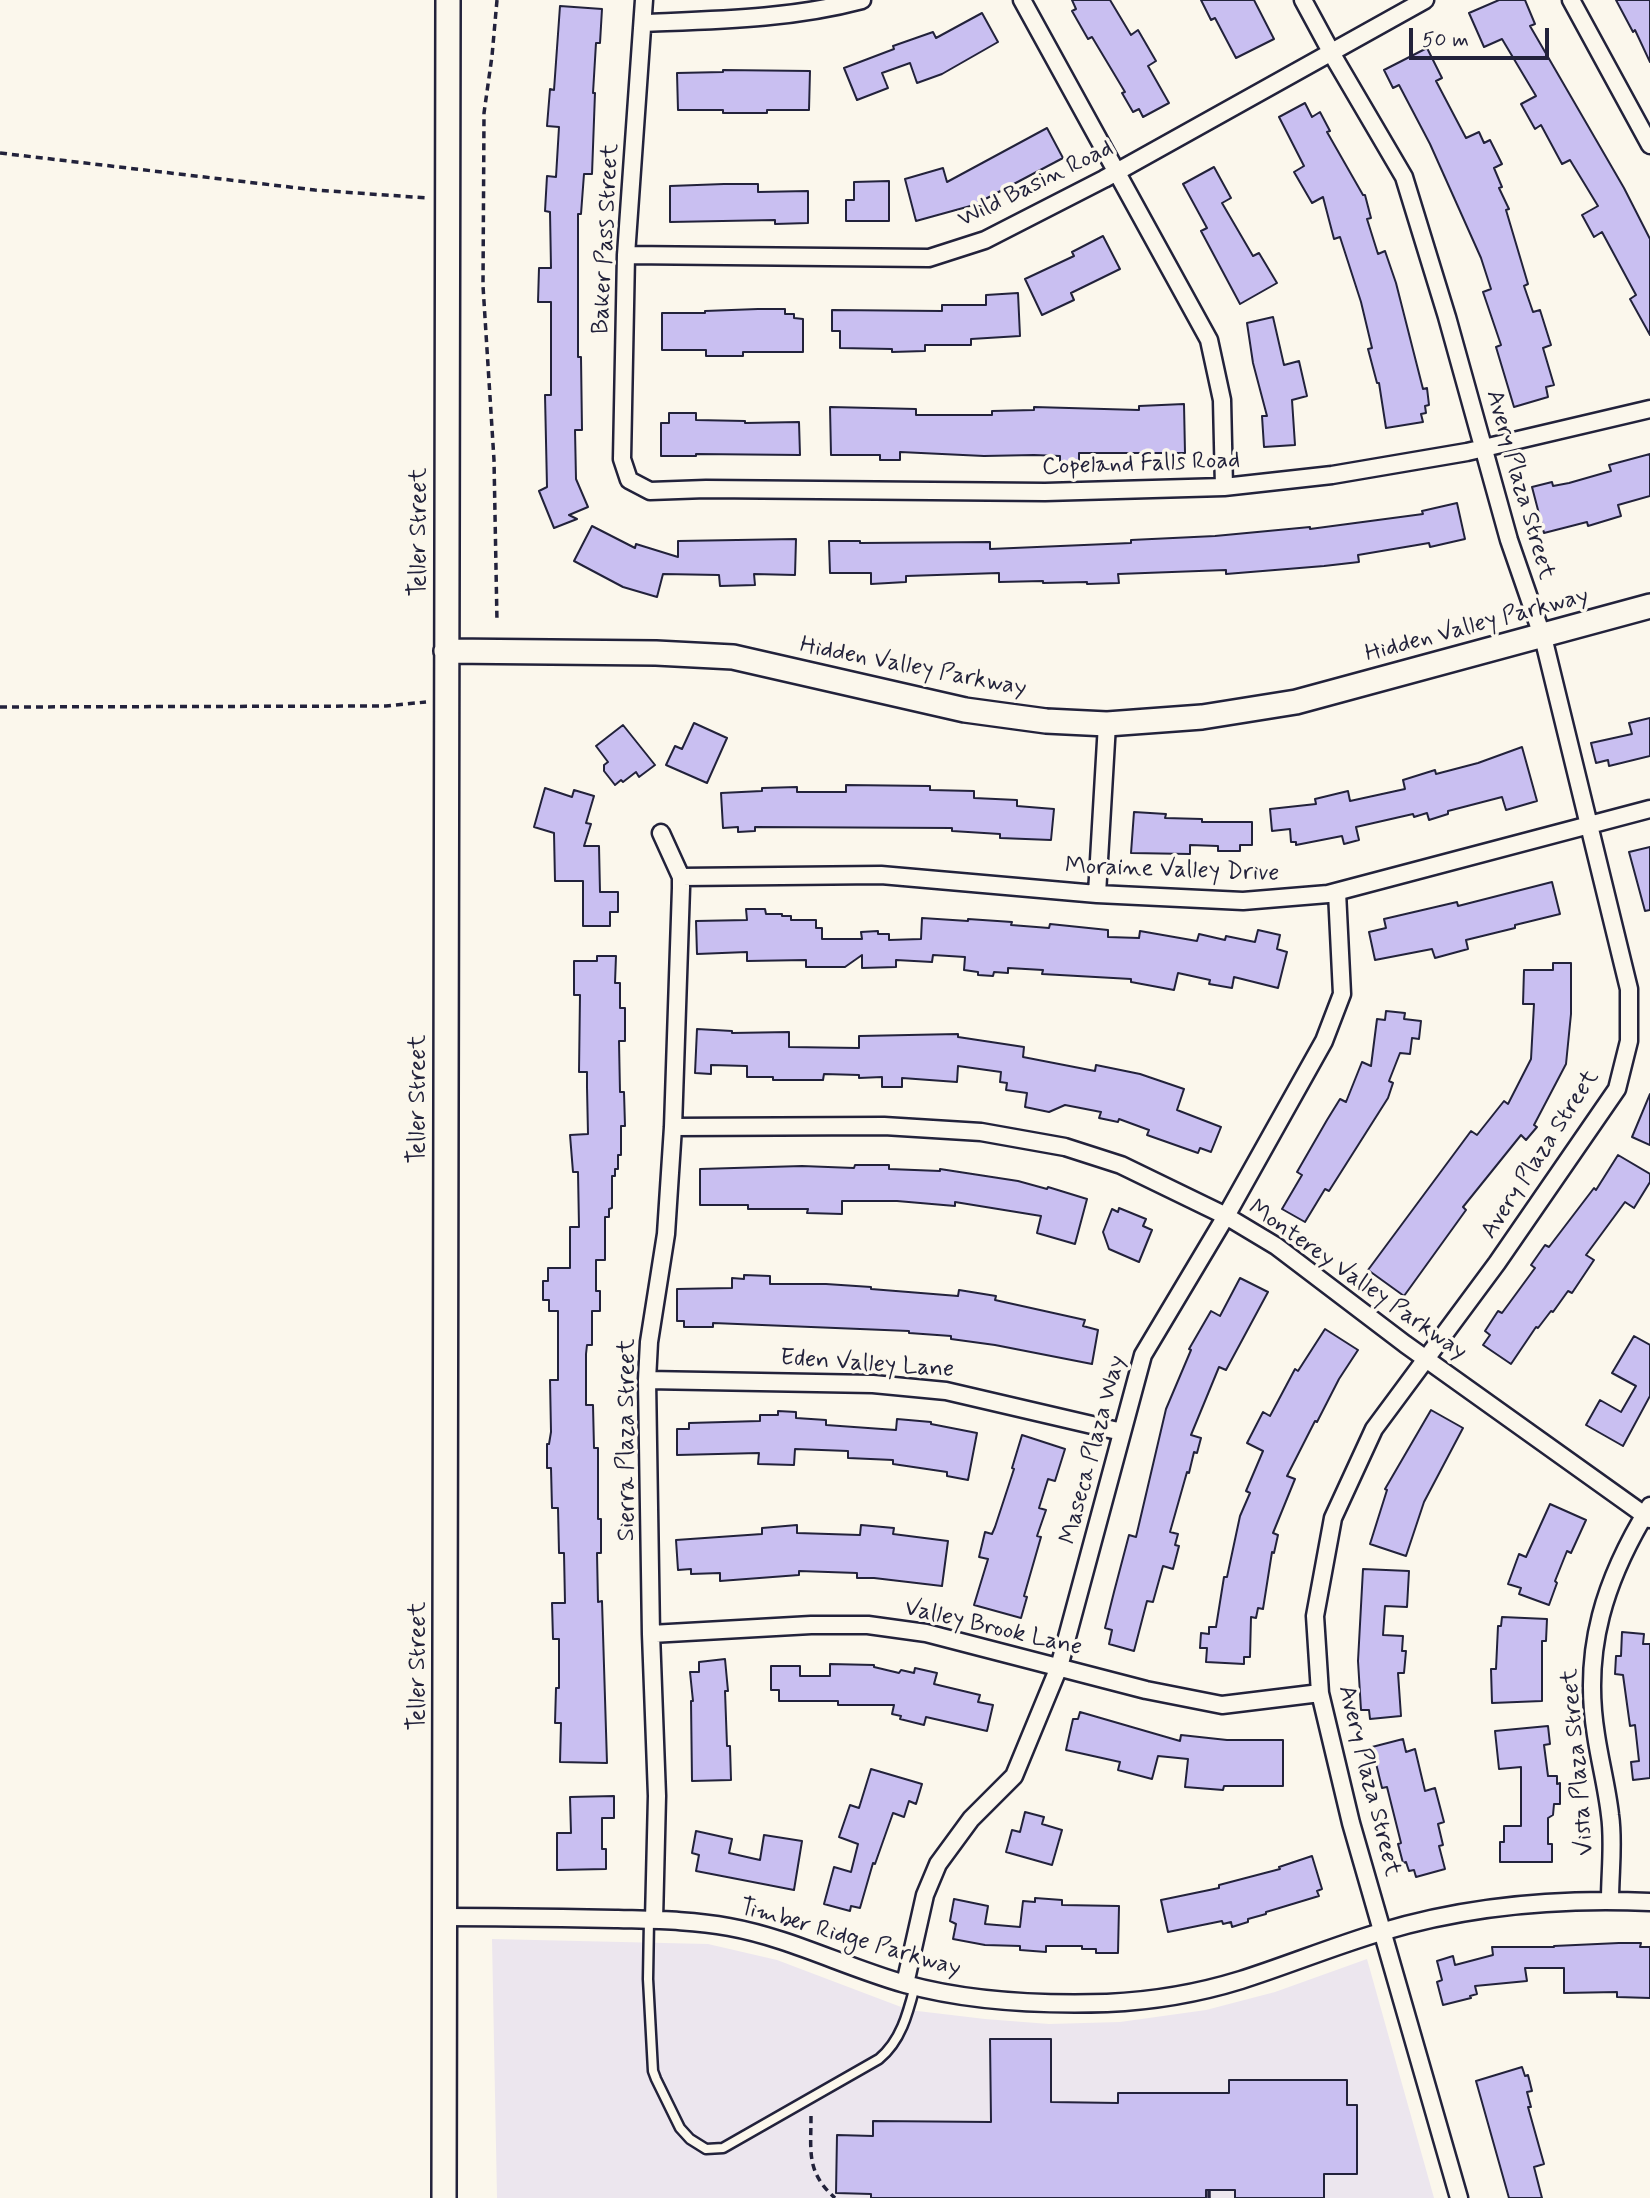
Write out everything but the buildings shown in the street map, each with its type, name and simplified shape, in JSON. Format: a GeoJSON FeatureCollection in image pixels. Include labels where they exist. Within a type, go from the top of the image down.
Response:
{"type":"FeatureCollection","features":[{"type":"Feature","properties":{"kind":"street","name":"Teller Street"},"geometry":{"type":"LineString","coordinates":[[444,2198],[445,700],[449,0]]}},
{"type":"Feature","properties":{"kind":"street","name":"Baker Pass Street"},"geometry":{"type":"LineString","coordinates":[[629,480],[622,459],[626,255],[644,0]]}},
{"type":"Feature","properties":{"kind":"street"},"geometry":{"type":"LineString","coordinates":[[644,23],[754,19],[833,8],[862,0]]}},
{"type":"Feature","properties":{"kind":"street"},"geometry":{"type":"LineString","coordinates":[[1022,0],[1209,340],[1222,400],[1224,487]]}},
{"type":"Feature","properties":{"kind":"street","name":"Avery Plaza Street"},"geometry":{"type":"LineString","coordinates":[[1303,0],[1404,177],[1509,540],[1541,636],[1629,989],[1629,1041],[1617,1089],[1497,1263],[1374,1429],[1333,1518],[1315,1616],[1320,1693],[1351,1823],[1459,2198]]}},
{"type":"Feature","properties":{"kind":"street","name":"Wild Basin Road"},"geometry":{"type":"LineString","coordinates":[[626,255],[929,258],[985,240],[1117,171],[1425,0]]}},
{"type":"Feature","properties":{"kind":"street"},"geometry":{"type":"LineString","coordinates":[[1571,0],[1650,145]]}},
{"type":"Feature","properties":{"kind":"street","name":"Copeland Falls Road"},"geometry":{"type":"LineString","coordinates":[[629,480],[650,491],[706,489],[1045,492],[1224,487],[1332,475],[1484,449],[1650,409]]}},
{"type":"Feature","properties":{"kind":"street","name":"Hidden Valley Parkway"},"geometry":{"type":"LineString","coordinates":[[446,651],[656,653],[733,657],[965,710],[1046,721],[1107,724],[1202,717],[1296,702],[1650,606]]}},
{"type":"Feature","properties":{"kind":"street"},"geometry":{"type":"LineString","coordinates":[[1097,894],[1107,724]]}},
{"type":"Feature","properties":{"kind":"street","name":"Moraine Valley Drive"},"geometry":{"type":"LineString","coordinates":[[681,877],[881,875],[1097,894],[1243,901],[1337,892],[1650,809]]}},
{"type":"Feature","properties":{"kind":"street"},"geometry":{"type":"LineString","coordinates":[[662,832],[681,877]]}},
{"type":"Feature","properties":{"kind":"street","name":"Sierra Plaza Street"},"geometry":{"type":"LineString","coordinates":[[652,1920],[657,1796],[647,1380],[649,1342],[666,1234],[673,1127],[681,877]]}},
{"type":"Feature","properties":{"kind":"street","name":"Maseca Plaza Way"},"geometry":{"type":"LineString","coordinates":[[910,1985],[925,1895],[938,1864],[971,1819],[1014,1776],[1059,1667],[1143,1355],[1226,1216],[1324,1041],[1342,994],[1337,892]]}},
{"type":"Feature","properties":{"kind":"street","name":"Monterey Valley Parkway"},"geometry":{"type":"LineString","coordinates":[[673,1127],[884,1126],[981,1132],[1065,1147],[1121,1165],[1226,1216],[1276,1246],[1425,1357],[1648,1514]]}},
{"type":"Feature","properties":{"kind":"street","name":"Eden Valley Lane"},"geometry":{"type":"LineString","coordinates":[[647,1380],[873,1384],[946,1391],[1122,1432]]}},
{"type":"Feature","properties":{"kind":"street","name":"Vista Plaza Street"},"geometry":{"type":"LineString","coordinates":[[1610,1900],[1611,1817],[1595,1733],[1591,1667],[1604,1600],[1648,1514]]}},
{"type":"Feature","properties":{"kind":"street","name":"Valley Brook Lane"},"geometry":{"type":"LineString","coordinates":[[651,1633],[868,1625],[926,1633],[1146,1690],[1222,1704],[1320,1693]]}},
{"type":"Feature","properties":{"kind":"street","name":"Timber Ridge Parkway"},"geometry":{"type":"LineString","coordinates":[[445,1917],[702,1922],[764,1934],[910,1985],[951,1994],[1055,2004],[1111,2003],[1168,1996],[1239,1981],[1383,1931],[1480,1910],[1610,1900],[1650,1902]]}},
{"type":"Feature","properties":{"kind":"lane"},"geometry":{"type":"LineString","coordinates":[[652,1920],[648,1979],[653,2071],[680,2128],[697,2146],[706,2149],[723,2148],[880,2059],[892,2049],[898,2036],[910,1985]]}},
{"type":"Feature","properties":{"kind":"path"},"geometry":{"type":"LineString","coordinates":[[497,0],[484,113],[484,286],[494,460],[497,622]]}},
{"type":"Feature","properties":{"kind":"path"},"geometry":{"type":"LineString","coordinates":[[0,153],[315,190],[447,198]]}},
{"type":"Feature","properties":{"kind":"path"},"geometry":{"type":"LineString","coordinates":[[0,707],[386,706],[445,700]]}},
{"type":"Feature","properties":{"kind":"path"},"geometry":{"type":"LineString","coordinates":[[811,2116],[812,2169],[825,2189],[835,2198]]}},
{"type":"Feature","properties":{"kind":"path"},"geometry":{"type":"LineString","coordinates":[[1209,2190],[1209,2198]]}},
{"type":"Feature","properties":{"kind":"shaded area"},"geometry":{"type":"Polygon","coordinates":[[[492,1939],[708,1944],[777,1960],[909,2010],[1049,2024],[1120,2022],[1206,2010],[1275,1992],[1367,1959],[1434,2198],[497,2198],[492,1939]]]}}]}
